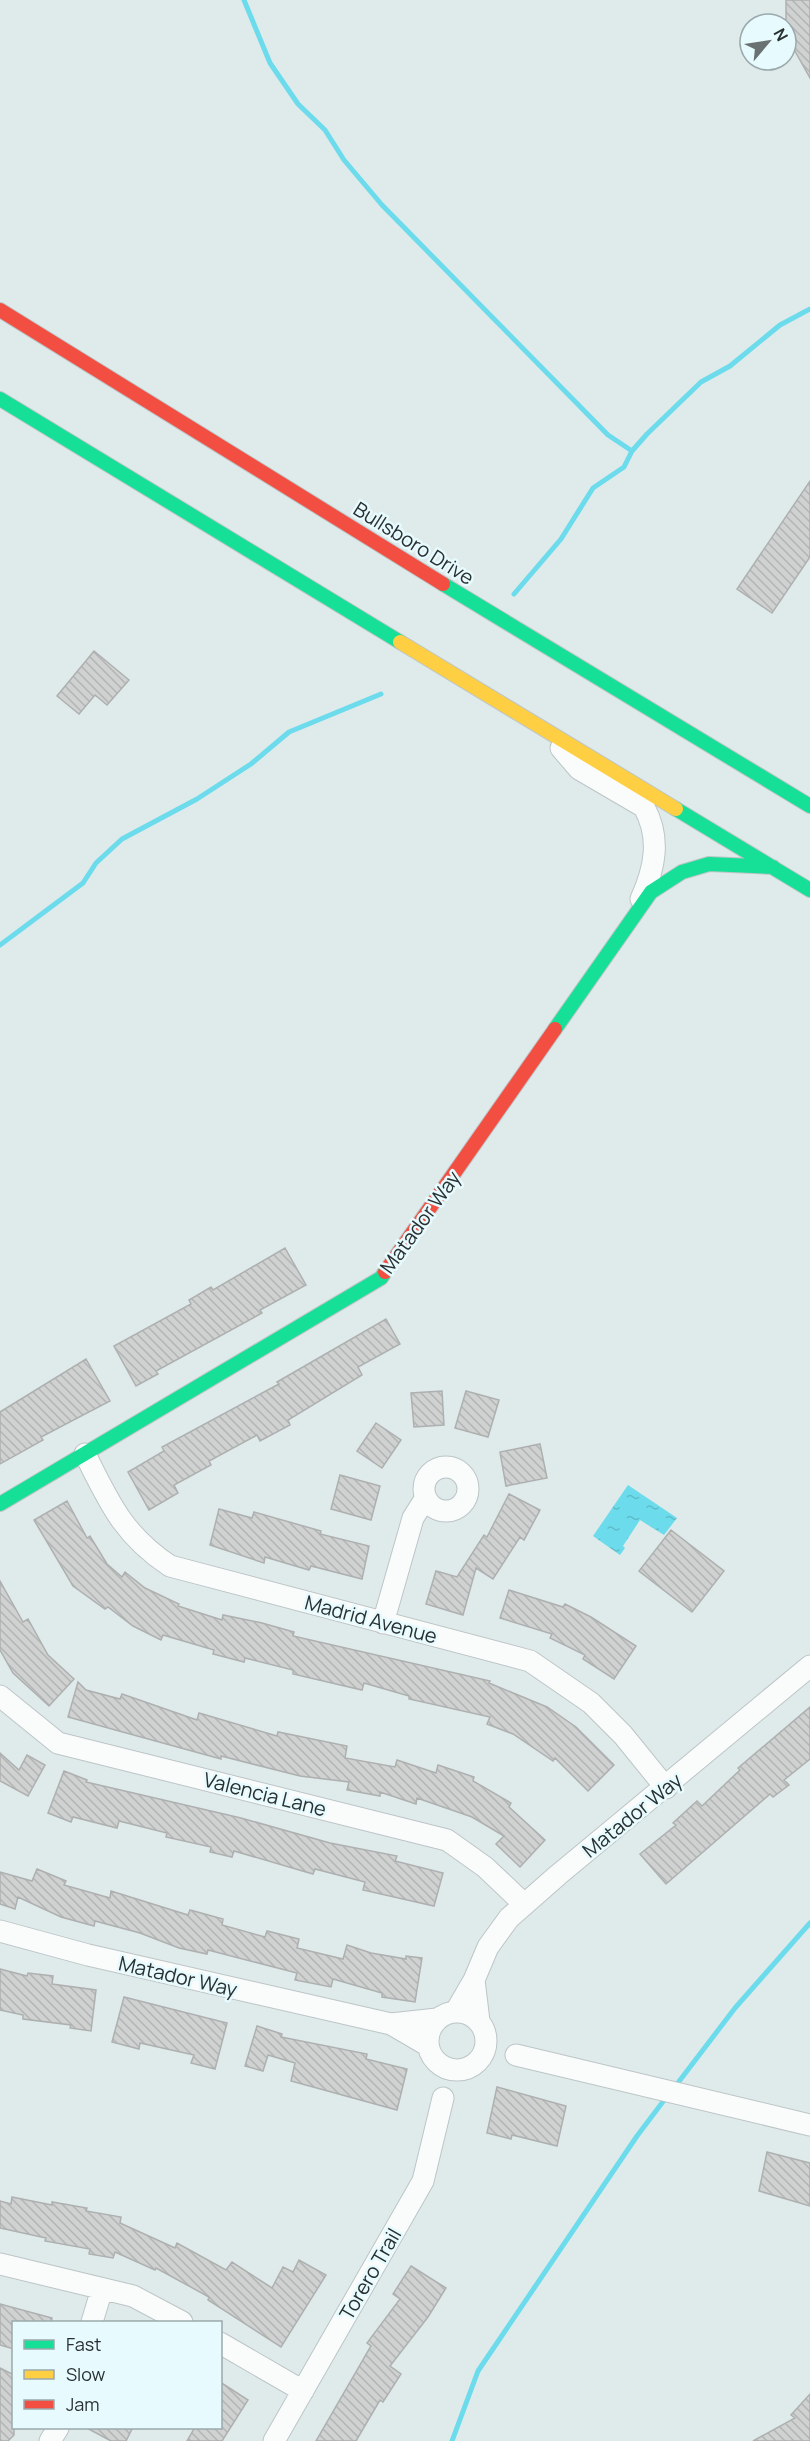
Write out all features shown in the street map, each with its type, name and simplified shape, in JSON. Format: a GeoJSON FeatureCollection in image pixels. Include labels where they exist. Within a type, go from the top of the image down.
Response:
{"type":"FeatureCollection","features":[{"type":"Feature","properties":{"kind":"main road","name":"Bullsboro Drive"},"geometry":{"type":"LineString","coordinates":[[0,310],[449,588],[810,806]]}},
{"type":"Feature","properties":{"kind":"main road"},"geometry":{"type":"LineString","coordinates":[[0,399],[810,890]]}},
{"type":"Feature","properties":{"kind":"main road","name":"Matador Way"},"geometry":{"type":"LineString","coordinates":[[0,1504],[381,1278],[651,892],[687,868],[703,863],[720,861],[769,865]]}},
{"type":"Feature","properties":{"kind":"main road"},"geometry":{"type":"LineString","coordinates":[[769,865],[810,881]]}},
{"type":"Feature","properties":{"kind":"street"},"geometry":{"type":"LineString","coordinates":[[548,731],[579,769],[644,807],[650,818],[655,836],[654,863],[630,925]]}},
{"type":"Feature","properties":{"kind":"street","name":"Madrid Avenue"},"geometry":{"type":"LineString","coordinates":[[85,1454],[115,1514],[147,1551],[170,1566],[531,1661],[591,1703],[623,1736],[666,1788]]}},
{"type":"Feature","properties":{"kind":"street"},"geometry":{"type":"LineString","coordinates":[[383,1623],[413,1518],[425,1499]]}},
{"type":"Feature","properties":{"kind":"street","name":"Matador Way"},"geometry":{"type":"LineString","coordinates":[[392,2024],[446,2015],[474,1980],[488,1947],[509,1918],[810,1666]]}},
{"type":"Feature","properties":{"kind":"street","name":"Valencia Lane"},"geometry":{"type":"LineString","coordinates":[[0,1696],[58,1743],[447,1840],[485,1867],[524,1904]]}},
{"type":"Feature","properties":{"kind":"street","name":"Matador Way"},"geometry":{"type":"LineString","coordinates":[[0,1931],[88,1955],[392,2024],[427,2045]]}},
{"type":"Feature","properties":{"kind":"street","name":"Matador Way"},"geometry":{"type":"LineString","coordinates":[[474,1980],[482,2027]]}},
{"type":"Feature","properties":{"kind":"street"},"geometry":{"type":"LineString","coordinates":[[482,2027],[484,2052],[476,2064],[451,2069],[432,2058],[427,2045],[428,2033],[446,2015],[470,2014],[516,2055]]}},
{"type":"Feature","properties":{"kind":"street"},"geometry":{"type":"LineString","coordinates":[[479,2060],[516,2055],[810,2125]]}},
{"type":"Feature","properties":{"kind":"street","name":"Torero Trail"},"geometry":{"type":"LineString","coordinates":[[274,2441],[423,2181],[451,2069]]}},
{"type":"Feature","properties":{"kind":"street"},"geometry":{"type":"LineString","coordinates":[[0,2264],[133,2296],[180,2321]]}},
{"type":"Feature","properties":{"kind":"street"},"geometry":{"type":"LineString","coordinates":[[92,2321],[102,2289]]}},
{"type":"Feature","properties":{"kind":"street"},"geometry":{"type":"LineString","coordinates":[[222,2344],[303,2391]]}},
{"type":"Feature","properties":{"kind":"water"},"geometry":{"type":"Polygon","coordinates":[[[628,1485],[677,1518],[664,1535],[640,1520],[623,1546],[625,1548],[620,1555],[593,1536],[628,1485]]]}},
{"type":"Feature","properties":{"kind":"building"},"geometry":{"type":"Polygon","coordinates":[[[786,0],[810,0],[810,78],[798,56],[798,12],[786,12],[786,0]]]}},
{"type":"Feature","properties":{"kind":"building"},"geometry":{"type":"Polygon","coordinates":[[[810,481],[810,557],[772,613],[737,589],[810,481]]]}},
{"type":"Feature","properties":{"kind":"building"},"geometry":{"type":"Polygon","coordinates":[[[94,651],[129,680],[107,705],[95,695],[79,714],[57,696],[94,651]]]}},
{"type":"Feature","properties":{"kind":"building"},"geometry":{"type":"Polygon","coordinates":[[[285,1248],[306,1285],[260,1310],[262,1313],[156,1371],[158,1374],[136,1386],[114,1346],[191,1304],[189,1300],[211,1287],[213,1290],[285,1248]]]}},
{"type":"Feature","properties":{"kind":"building"},"geometry":{"type":"Polygon","coordinates":[[[386,1319],[400,1344],[358,1367],[362,1375],[288,1420],[290,1425],[260,1441],[257,1435],[209,1461],[211,1465],[174,1485],[178,1493],[149,1510],[128,1472],[164,1451],[162,1447],[279,1384],[277,1382],[386,1319]]]}},
{"type":"Feature","properties":{"kind":"building"},"geometry":{"type":"Polygon","coordinates":[[[86,1359],[110,1401],[41,1437],[43,1440],[0,1464],[0,1412],[86,1359]]]}},
{"type":"Feature","properties":{"kind":"building"},"geometry":{"type":"Polygon","coordinates":[[[442,1391],[444,1425],[414,1427],[411,1393],[442,1391]]]}},
{"type":"Feature","properties":{"kind":"building"},"geometry":{"type":"Polygon","coordinates":[[[466,1391],[499,1400],[488,1437],[455,1428],[466,1391]]]}},
{"type":"Feature","properties":{"kind":"building"},"geometry":{"type":"Polygon","coordinates":[[[376,1423],[401,1440],[382,1468],[357,1451],[376,1423]]]}},
{"type":"Feature","properties":{"kind":"building"},"geometry":{"type":"Polygon","coordinates":[[[540,1444],[547,1478],[506,1486],[500,1452],[540,1444]]]}},
{"type":"Feature","properties":{"kind":"building"},"geometry":{"type":"Polygon","coordinates":[[[340,1475],[380,1486],[371,1520],[331,1509],[340,1475]]]}},
{"type":"Feature","properties":{"kind":"building"},"geometry":{"type":"Polygon","coordinates":[[[509,1494],[540,1510],[524,1540],[520,1537],[493,1579],[476,1568],[463,1615],[426,1604],[436,1571],[457,1577],[484,1535],[487,1537],[509,1494]]]}},
{"type":"Feature","properties":{"kind":"building"},"geometry":{"type":"Polygon","coordinates":[[[67,1501],[87,1538],[90,1536],[107,1564],[122,1577],[125,1572],[145,1588],[179,1604],[178,1606],[222,1620],[223,1615],[262,1623],[294,1632],[293,1636],[490,1681],[489,1683],[547,1707],[576,1727],[614,1765],[588,1791],[555,1758],[553,1761],[513,1734],[487,1724],[490,1717],[409,1699],[409,1696],[364,1683],[362,1690],[293,1674],[293,1670],[245,1658],[244,1662],[213,1654],[214,1650],[163,1635],[161,1640],[133,1626],[108,1607],[105,1609],[73,1586],[34,1520],[67,1501]]]}},
{"type":"Feature","properties":{"kind":"building"},"geometry":{"type":"Polygon","coordinates":[[[219,1509],[252,1518],[254,1512],[321,1531],[320,1534],[369,1546],[362,1579],[311,1566],[309,1570],[265,1557],[264,1563],[210,1545],[219,1509]]]}},
{"type":"Feature","properties":{"kind":"building"},"geometry":{"type":"Polygon","coordinates":[[[671,1530],[724,1571],[692,1612],[639,1571],[671,1530]]]}},
{"type":"Feature","properties":{"kind":"building"},"geometry":{"type":"Polygon","coordinates":[[[0,1581],[23,1622],[28,1619],[48,1655],[74,1679],[49,1706],[13,1673],[0,1650],[0,1581]]]}},
{"type":"Feature","properties":{"kind":"building"},"geometry":{"type":"Polygon","coordinates":[[[509,1590],[563,1607],[565,1604],[591,1617],[636,1646],[614,1679],[583,1659],[585,1655],[550,1638],[552,1634],[500,1618],[509,1590]]]}},
{"type":"Feature","properties":{"kind":"building"},"geometry":{"type":"Polygon","coordinates":[[[78,1682],[86,1690],[120,1699],[122,1694],[197,1720],[199,1713],[277,1736],[278,1732],[347,1746],[345,1758],[395,1767],[397,1760],[436,1773],[438,1765],[474,1777],[473,1781],[511,1803],[509,1807],[545,1840],[520,1867],[496,1844],[504,1836],[472,1817],[417,1798],[416,1804],[380,1792],[380,1796],[347,1790],[349,1782],[300,1776],[221,1756],[221,1759],[68,1717],[78,1682]]]}},
{"type":"Feature","properties":{"kind":"building"},"geometry":{"type":"Polygon","coordinates":[[[810,1707],[810,1759],[784,1780],[789,1785],[773,1797],[770,1794],[666,1884],[640,1854],[676,1825],[673,1823],[697,1801],[702,1806],[740,1770],[738,1768],[810,1707]]]}},
{"type":"Feature","properties":{"kind":"building"},"geometry":{"type":"Polygon","coordinates":[[[0,1753],[19,1770],[27,1755],[45,1765],[28,1796],[0,1781],[0,1753]]]}},
{"type":"Feature","properties":{"kind":"building"},"geometry":{"type":"Polygon","coordinates":[[[64,1771],[87,1780],[86,1782],[241,1818],[330,1843],[397,1856],[395,1861],[443,1873],[434,1906],[363,1890],[365,1882],[315,1869],[313,1874],[234,1851],[232,1857],[210,1852],[211,1847],[166,1837],[167,1833],[119,1821],[117,1828],[73,1817],[71,1822],[48,1813],[64,1771]]]}},
{"type":"Feature","properties":{"kind":"building"},"geometry":{"type":"Polygon","coordinates":[[[37,1869],[66,1881],[64,1885],[110,1898],[111,1891],[188,1915],[190,1910],[223,1919],[222,1925],[265,1937],[267,1931],[299,1939],[297,1948],[343,1959],[347,1945],[371,1953],[406,1959],[406,1956],[422,1958],[415,2002],[382,1997],[382,1993],[333,1979],[331,1987],[295,1980],[297,1973],[208,1950],[207,1954],[179,1948],[140,1933],[95,1921],[94,1926],[61,1917],[18,1897],[15,1909],[0,1904],[0,1872],[32,1881],[37,1869]]]}},
{"type":"Feature","properties":{"kind":"building"},"geometry":{"type":"Polygon","coordinates":[[[0,1969],[27,1976],[28,1973],[53,1976],[52,1984],[96,1990],[91,2031],[70,2028],[71,2025],[23,2019],[23,2015],[0,2010],[0,1969]]]}},
{"type":"Feature","properties":{"kind":"building"},"geometry":{"type":"Polygon","coordinates":[[[124,1997],[227,2023],[215,2069],[191,2063],[194,2055],[140,2043],[139,2049],[112,2042],[124,1997]]]}},
{"type":"Feature","properties":{"kind":"building"},"geometry":{"type":"Polygon","coordinates":[[[257,2026],[282,2034],[281,2037],[367,2054],[366,2059],[407,2069],[397,2110],[291,2081],[295,2063],[268,2055],[263,2071],[245,2066],[257,2026]]]}},
{"type":"Feature","properties":{"kind":"building"},"geometry":{"type":"Polygon","coordinates":[[[497,2087],[566,2106],[557,2146],[512,2135],[511,2139],[487,2133],[497,2087]]]}},
{"type":"Feature","properties":{"kind":"building"},"geometry":{"type":"Polygon","coordinates":[[[767,2152],[810,2163],[810,2206],[759,2191],[767,2152]]]}},
{"type":"Feature","properties":{"kind":"building"},"geometry":{"type":"Polygon","coordinates":[[[12,2197],[52,2205],[52,2202],[87,2208],[86,2211],[121,2217],[120,2223],[175,2248],[177,2243],[226,2270],[232,2262],[272,2288],[283,2267],[293,2272],[299,2260],[326,2275],[281,2347],[208,2300],[209,2297],[156,2268],[155,2270],[115,2252],[113,2258],[89,2254],[90,2249],[45,2241],[46,2238],[0,2228],[0,2201],[11,2204],[12,2197]]]}},
{"type":"Feature","properties":{"kind":"building"},"geometry":{"type":"Polygon","coordinates":[[[411,2266],[446,2288],[428,2317],[390,2366],[401,2374],[383,2402],[380,2400],[356,2441],[316,2441],[371,2346],[367,2343],[400,2299],[393,2294],[411,2266]]]}},
{"type":"Feature","properties":{"kind":"building"},"geometry":{"type":"Polygon","coordinates":[[[0,2304],[52,2318],[51,2321],[12,2321],[12,2348],[0,2345],[0,2304]]]}},
{"type":"Feature","properties":{"kind":"building"},"geometry":{"type":"Polygon","coordinates":[[[0,2368],[12,2374],[12,2429],[14,2429],[14,2435],[8,2441],[0,2441],[0,2368]]]}},
{"type":"Feature","properties":{"kind":"building"},"geometry":{"type":"Polygon","coordinates":[[[222,2383],[248,2400],[222,2441],[187,2441],[194,2429],[222,2429],[222,2383]]]}},
{"type":"Feature","properties":{"kind":"building"},"geometry":{"type":"Polygon","coordinates":[[[810,2394],[810,2441],[753,2441],[795,2418],[791,2415],[810,2394]]]}},
{"type":"Feature","properties":{"kind":"building"},"geometry":{"type":"Polygon","coordinates":[[[89,2429],[132,2429],[126,2441],[111,2441],[89,2429]]]}},
{"type":"Feature","properties":{"kind":"waterway"},"geometry":{"type":"LineString","coordinates":[[244,0],[270,63],[298,104],[325,130],[344,160],[382,205],[608,435],[632,451]]}},
{"type":"Feature","properties":{"kind":"waterway"},"geometry":{"type":"LineString","coordinates":[[514,594],[561,539],[593,488],[624,467],[632,451],[647,434],[701,382],[730,366],[780,325],[810,309]]}},
{"type":"Feature","properties":{"kind":"waterway"},"geometry":{"type":"LineString","coordinates":[[0,945],[83,883],[96,863],[122,839],[197,799],[251,764],[289,732],[381,694]]}},
{"type":"Feature","properties":{"kind":"waterway"},"geometry":{"type":"LineString","coordinates":[[674,2088],[735,2008],[810,1923]]}},
{"type":"Feature","properties":{"kind":"waterway"},"geometry":{"type":"LineString","coordinates":[[452,2441],[478,2371],[637,2136],[668,2095]]}},
{"type":"Feature","properties":{"kind":"traffic: fast"},"geometry":{"type":"LineString","coordinates":[[0,399],[400,642]]}},
{"type":"Feature","properties":{"kind":"traffic: fast"},"geometry":{"type":"LineString","coordinates":[[443,584],[810,806]]}},
{"type":"Feature","properties":{"kind":"traffic: fast"},"geometry":{"type":"LineString","coordinates":[[676,809],[810,890]]}},
{"type":"Feature","properties":{"kind":"traffic: fast"},"geometry":{"type":"LineString","coordinates":[[555,1029],[651,892],[682,872],[709,864],[773,867]]}},
{"type":"Feature","properties":{"kind":"traffic: fast"},"geometry":{"type":"LineString","coordinates":[[0,1504],[381,1278],[385,1272]]}},
{"type":"Feature","properties":{"kind":"traffic: slow"},"geometry":{"type":"LineString","coordinates":[[400,642],[676,809]]}},
{"type":"Feature","properties":{"kind":"traffic: jam"},"geometry":{"type":"LineString","coordinates":[[0,310],[443,584]]}},
{"type":"Feature","properties":{"kind":"traffic: jam"},"geometry":{"type":"LineString","coordinates":[[385,1272],[555,1029]]}}]}
